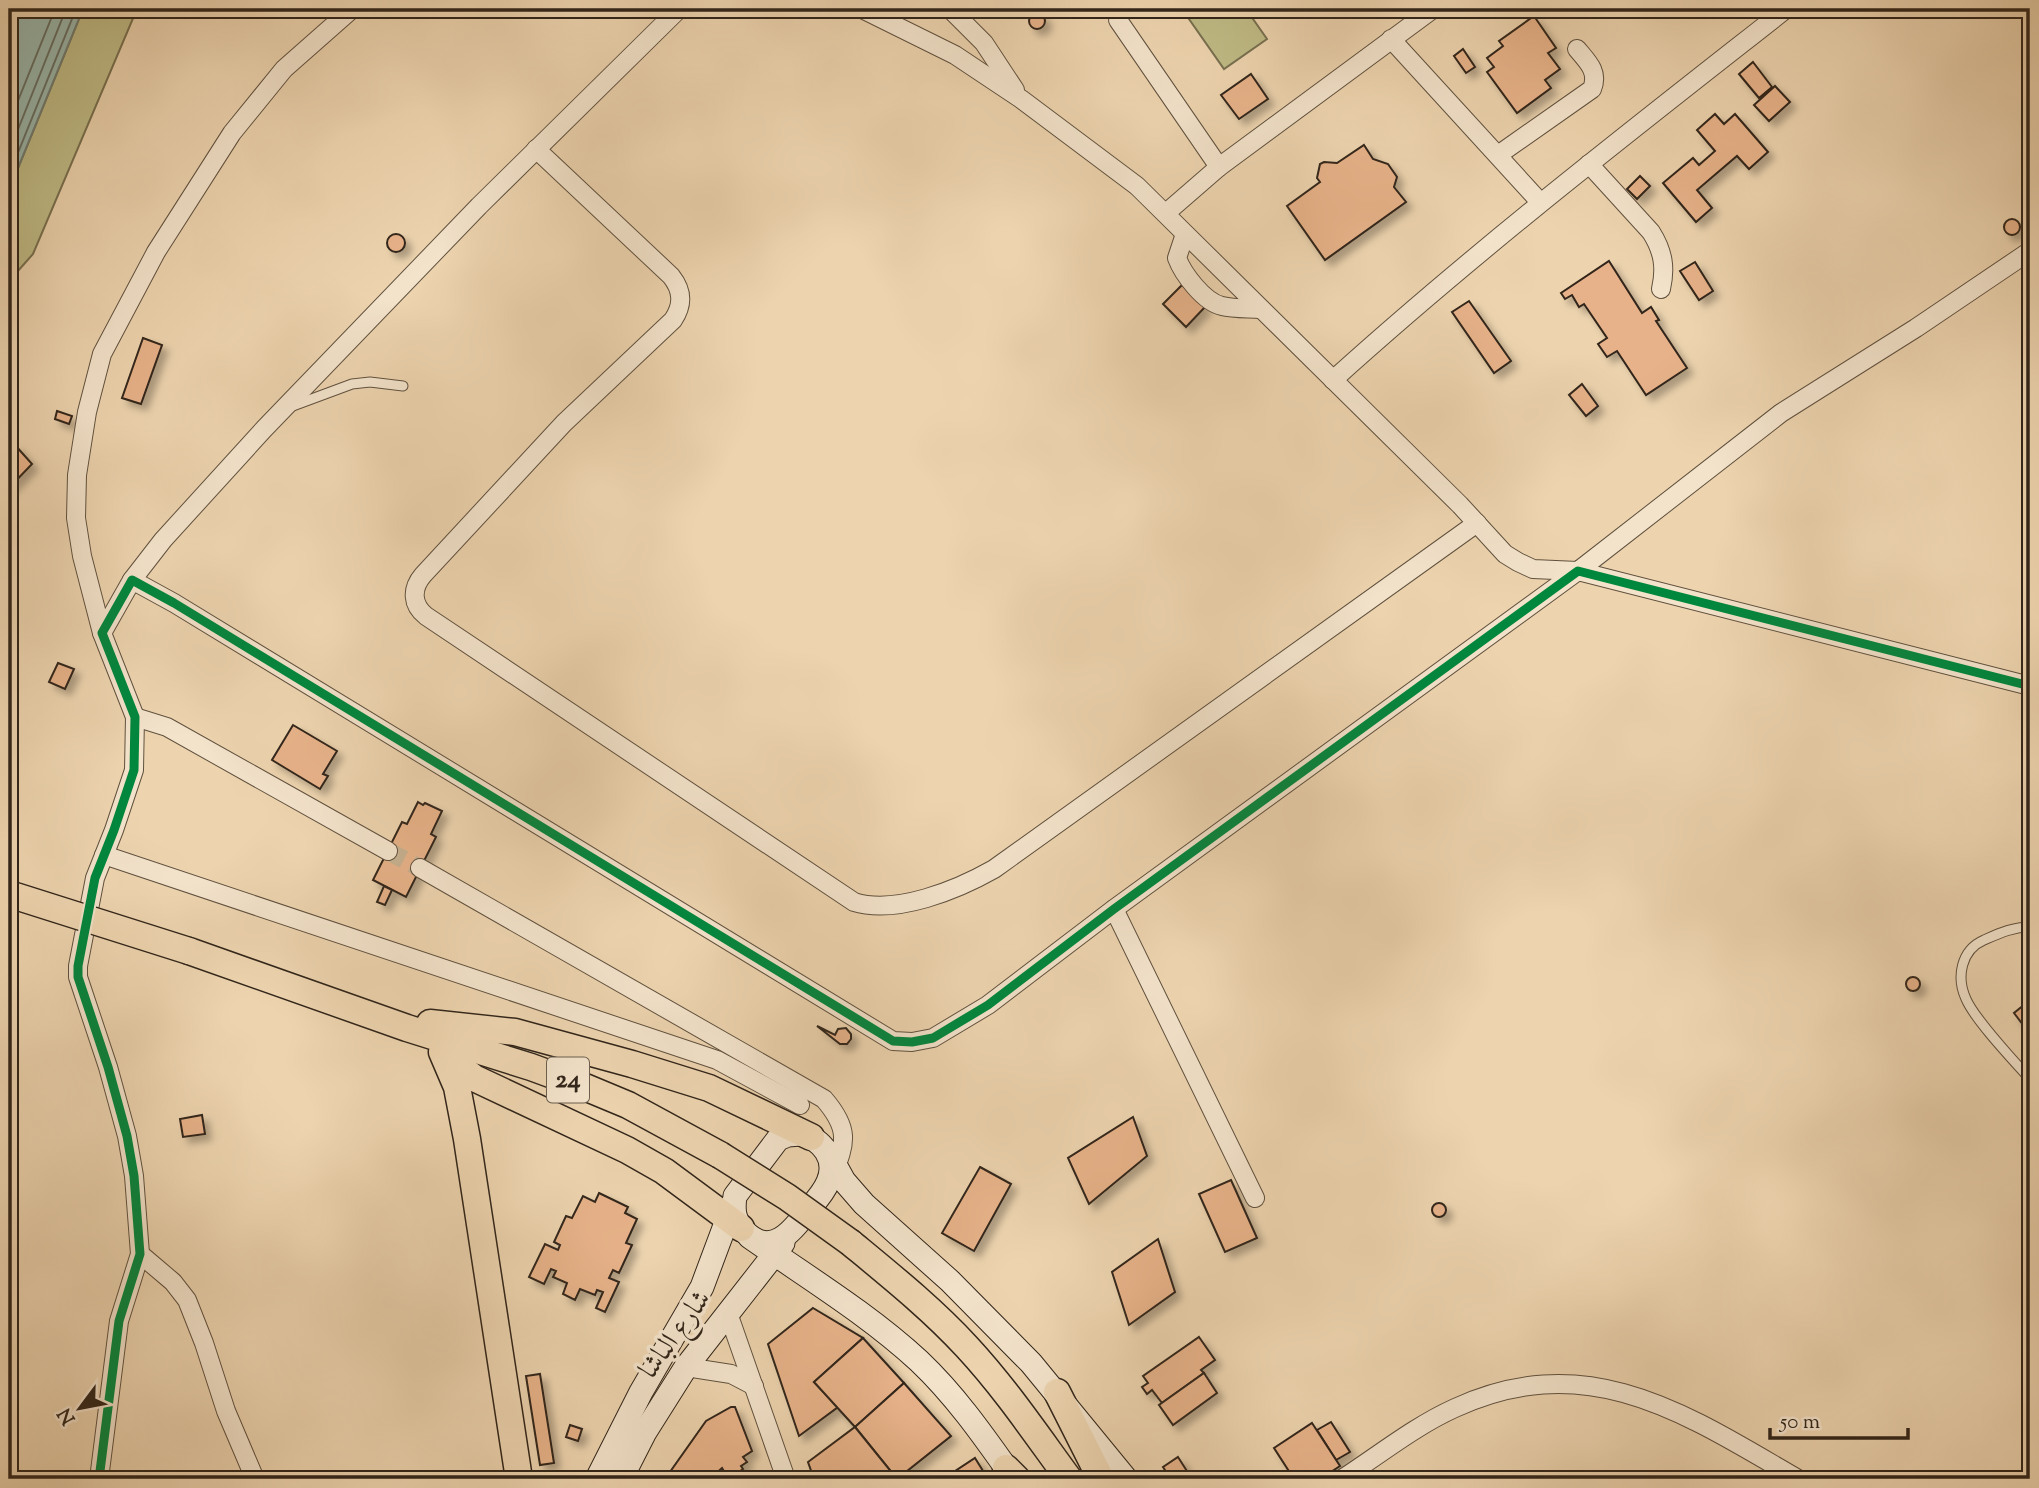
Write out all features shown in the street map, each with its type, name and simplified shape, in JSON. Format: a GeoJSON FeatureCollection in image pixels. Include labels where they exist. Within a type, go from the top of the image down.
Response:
{"type":"FeatureCollection","features":[{"type":"Feature","properties":{"kind":"main road","name":"24"},"geometry":{"type":"LineString","coordinates":[[9,894],[189,951],[407,1028],[531,1067],[628,1105],[788,1196],[851,1243],[939,1318],[967,1346],[1018,1407],[1086,1479]]}},
{"type":"Feature","properties":{"kind":"main road"},"geometry":{"type":"LineString","coordinates":[[363,1013],[515,1032],[793,1115],[825,1160],[864,1204],[978,1308],[1057,1392],[1126,1479]]}},
{"type":"Feature","properties":{"kind":"main road"},"geometry":{"type":"LineString","coordinates":[[407,1028],[430,1041],[474,1078],[607,1140],[664,1171],[771,1242],[792,1233]]}},
{"type":"Feature","properties":{"kind":"main road"},"geometry":{"type":"LineString","coordinates":[[442,1052],[457,1087],[467,1139],[519,1479]]}},
{"type":"Feature","properties":{"kind":"main road"},"geometry":{"type":"LineString","coordinates":[[597,1479],[641,1392],[738,1221],[741,1186],[793,1115]]}},
{"type":"Feature","properties":{"kind":"main road","name":"شارع الباشا"},"geometry":{"type":"LineString","coordinates":[[621,1479],[645,1432],[686,1367],[792,1233],[825,1160]]}},
{"type":"Feature","properties":{"kind":"main road"},"geometry":{"type":"LineString","coordinates":[[738,1221],[775,1254],[877,1327],[920,1362],[975,1424],[1012,1476]]}},
{"type":"Feature","properties":{"kind":"main road"},"geometry":{"type":"LineString","coordinates":[[1057,1392],[1101,1479]]}},
{"type":"Feature","properties":{"kind":"main road","name":"24"},"geometry":{"type":"LineString","coordinates":[[1018,1407],[1069,1479]]}},
{"type":"Feature","properties":{"kind":"street"},"geometry":{"type":"LineString","coordinates":[[99,1479],[119,1321],[140,1254],[134,1176],[127,1136],[108,1067],[78,977],[78,966],[95,878],[134,770],[135,717],[102,633],[82,556],[76,519],[77,475],[87,412],[102,354],[156,252],[232,133],[284,69],[352,9]]}},
{"type":"Feature","properties":{"kind":"street"},"geometry":{"type":"LineString","coordinates":[[102,633],[132,580],[163,540],[282,411],[536,149],[679,9]]}},
{"type":"Feature","properties":{"kind":"street"},"geometry":{"type":"LineString","coordinates":[[862,9],[955,55],[1021,99],[1137,186],[1477,523],[1505,554],[1518,562],[1533,569],[1578,571],[2030,686]]}},
{"type":"Feature","properties":{"kind":"street"},"geometry":{"type":"LineString","coordinates":[[950,9],[984,43],[1021,99]]}},
{"type":"Feature","properties":{"kind":"street"},"geometry":{"type":"LineString","coordinates":[[1166,213],[1219,167],[1433,9]]}},
{"type":"Feature","properties":{"kind":"street"},"geometry":{"type":"LineString","coordinates":[[1333,380],[1464,264],[1786,9]]}},
{"type":"Feature","properties":{"kind":"street"},"geometry":{"type":"LineString","coordinates":[[1118,20],[1219,167]]}},
{"type":"Feature","properties":{"kind":"street"},"geometry":{"type":"LineString","coordinates":[[1391,39],[1540,202]]}},
{"type":"Feature","properties":{"kind":"street"},"geometry":{"type":"LineString","coordinates":[[1498,155],[1592,89],[1595,79],[1593,68],[1577,49]]}},
{"type":"Feature","properties":{"kind":"street"},"geometry":{"type":"LineString","coordinates":[[536,149],[671,276],[680,290],[680,306],[673,320],[564,423],[423,575],[415,586],[417,606],[426,617],[854,902],[878,907],[901,904],[966,883],[995,869],[1477,523]]}},
{"type":"Feature","properties":{"kind":"street"},"geometry":{"type":"LineString","coordinates":[[1589,163],[1658,242],[1664,265],[1661,289]]}},
{"type":"Feature","properties":{"kind":"street"},"geometry":{"type":"LineString","coordinates":[[1185,234],[1177,258],[1184,274],[1209,299],[1219,306],[1261,309]]}},
{"type":"Feature","properties":{"kind":"street"},"geometry":{"type":"LineString","coordinates":[[132,580],[186,610],[893,1041],[912,1042],[933,1038],[988,1005],[1114,909],[1578,571],[1781,413],[1916,328],[2030,251]]}},
{"type":"Feature","properties":{"kind":"street"},"geometry":{"type":"LineString","coordinates":[[135,717],[174,730],[388,851]]}},
{"type":"Feature","properties":{"kind":"street"},"geometry":{"type":"LineString","coordinates":[[104,855],[717,1060],[793,1115]]}},
{"type":"Feature","properties":{"kind":"street"},"geometry":{"type":"LineString","coordinates":[[420,868],[793,1115]]}},
{"type":"Feature","properties":{"kind":"street"},"geometry":{"type":"LineString","coordinates":[[1114,909],[1255,1198]]}},
{"type":"Feature","properties":{"kind":"street"},"geometry":{"type":"LineString","coordinates":[[793,1115],[824,1099],[836,1113],[843,1131],[843,1150],[825,1160]]}},
{"type":"Feature","properties":{"kind":"street"},"geometry":{"type":"LineString","coordinates":[[140,1254],[173,1282],[187,1300],[226,1411],[255,1479]]}},
{"type":"Feature","properties":{"kind":"street"},"geometry":{"type":"LineString","coordinates":[[728,1313],[786,1479]]}},
{"type":"Feature","properties":{"kind":"street"},"geometry":{"type":"LineString","coordinates":[[686,1367],[731,1374],[754,1386]]}},
{"type":"Feature","properties":{"kind":"street"},"geometry":{"type":"LineString","coordinates":[[1342,1479],[1431,1420],[1455,1408],[1505,1391],[1557,1384],[1609,1389],[1660,1404],[1798,1479]]}},
{"type":"Feature","properties":{"kind":"lane"},"geometry":{"type":"LineString","coordinates":[[282,411],[352,384],[370,382],[403,386]]}},
{"type":"Feature","properties":{"kind":"lane"},"geometry":{"type":"LineString","coordinates":[[2030,927],[2008,929],[1971,947],[1965,955],[1962,980],[1963,991],[1970,1007],[2030,1079]]}},
{"type":"Feature","properties":{"kind":"shaded area"},"geometry":{"type":"Polygon","coordinates":[[[83,9],[137,9],[33,254],[9,281],[9,190],[83,9]]]}},
{"type":"Feature","properties":{"kind":"shaded area"},"geometry":{"type":"Polygon","coordinates":[[[1182,9],[1246,9],[1267,39],[1224,69],[1182,9]]]}},
{"type":"Feature","properties":{"kind":"water"},"geometry":{"type":"Polygon","coordinates":[[[9,9],[83,9],[9,190],[9,9]]]}},
{"type":"Feature","properties":{"kind":"building"},"geometry":{"type":"Polygon","coordinates":[[[1034,13],[1040,13],[1045,21],[1043,27],[1034,29],[1029,24],[1029,18],[1034,13]]]}},
{"type":"Feature","properties":{"kind":"building"},"geometry":{"type":"Polygon","coordinates":[[[1534,16],[1556,48],[1548,53],[1560,69],[1545,80],[1551,88],[1517,113],[1487,72],[1494,67],[1487,58],[1503,46],[1499,41],[1534,16]]]}},
{"type":"Feature","properties":{"kind":"building"},"geometry":{"type":"Polygon","coordinates":[[[1463,49],[1475,67],[1466,73],[1454,56],[1463,49]]]}},
{"type":"Feature","properties":{"kind":"building"},"geometry":{"type":"Polygon","coordinates":[[[1753,62],[1772,87],[1759,98],[1739,74],[1753,62]]]}},
{"type":"Feature","properties":{"kind":"building"},"geometry":{"type":"Polygon","coordinates":[[[1251,74],[1268,99],[1239,119],[1221,95],[1251,74]]]}},
{"type":"Feature","properties":{"kind":"building"},"geometry":{"type":"Polygon","coordinates":[[[1775,86],[1790,102],[1769,121],[1754,105],[1775,86]]]}},
{"type":"Feature","properties":{"kind":"building"},"geometry":{"type":"Polygon","coordinates":[[[1715,114],[1724,124],[1735,114],[1768,152],[1749,169],[1737,156],[1697,190],[1712,208],[1696,222],[1663,183],[1693,158],[1699,165],[1715,151],[1697,130],[1715,114]]]}},
{"type":"Feature","properties":{"kind":"building"},"geometry":{"type":"Polygon","coordinates":[[[1364,145],[1373,159],[1388,164],[1397,177],[1394,187],[1406,202],[1325,260],[1287,206],[1320,182],[1317,178],[1320,164],[1337,163],[1364,145]]]}},
{"type":"Feature","properties":{"kind":"building"},"geometry":{"type":"Polygon","coordinates":[[[1640,176],[1650,186],[1637,199],[1627,189],[1640,176]]]}},
{"type":"Feature","properties":{"kind":"building"},"geometry":{"type":"Polygon","coordinates":[[[2012,219],[2018,221],[2018,233],[2012,235],[2006,233],[2004,227],[2006,221],[2012,219]]]}},
{"type":"Feature","properties":{"kind":"building"},"geometry":{"type":"Polygon","coordinates":[[[396,234],[402,237],[405,243],[402,249],[396,252],[390,249],[387,243],[390,237],[396,234]]]}},
{"type":"Feature","properties":{"kind":"building"},"geometry":{"type":"Polygon","coordinates":[[[1609,261],[1642,313],[1651,307],[1659,320],[1656,321],[1687,368],[1646,395],[1617,351],[1607,357],[1598,344],[1607,338],[1584,304],[1579,307],[1572,295],[1565,299],[1561,293],[1609,261]]]}},
{"type":"Feature","properties":{"kind":"building"},"geometry":{"type":"Polygon","coordinates":[[[1695,262],[1713,291],[1699,300],[1680,271],[1695,262]]]}},
{"type":"Feature","properties":{"kind":"building"},"geometry":{"type":"Polygon","coordinates":[[[1182,285],[1205,307],[1186,327],[1163,304],[1182,285]]]}},
{"type":"Feature","properties":{"kind":"building"},"geometry":{"type":"Polygon","coordinates":[[[1469,301],[1511,361],[1494,373],[1452,312],[1469,301]]]}},
{"type":"Feature","properties":{"kind":"building"},"geometry":{"type":"Polygon","coordinates":[[[143,338],[162,345],[141,404],[122,398],[143,338]]]}},
{"type":"Feature","properties":{"kind":"building"},"geometry":{"type":"Polygon","coordinates":[[[1582,384],[1598,406],[1586,416],[1569,395],[1582,384]]]}},
{"type":"Feature","properties":{"kind":"building"},"geometry":{"type":"Polygon","coordinates":[[[57,411],[72,416],[69,424],[55,419],[57,411]]]}},
{"type":"Feature","properties":{"kind":"building"},"geometry":{"type":"Polygon","coordinates":[[[15,445],[32,464],[9,488],[9,449],[15,445]]]}},
{"type":"Feature","properties":{"kind":"building"},"geometry":{"type":"Polygon","coordinates":[[[58,663],[74,669],[65,689],[49,682],[58,663]]]}},
{"type":"Feature","properties":{"kind":"building"},"geometry":{"type":"Polygon","coordinates":[[[293,725],[337,751],[323,774],[328,776],[320,789],[272,760],[293,725]]]}},
{"type":"Feature","properties":{"kind":"building"},"geometry":{"type":"Polygon","coordinates":[[[418,802],[442,811],[431,834],[436,837],[406,897],[373,880],[402,822],[407,824],[418,802]]]}},
{"type":"Feature","properties":{"kind":"building"},"geometry":{"type":"Polygon","coordinates":[[[384,886],[392,890],[385,905],[377,902],[384,886]]]}},
{"type":"Feature","properties":{"kind":"building"},"geometry":{"type":"Polygon","coordinates":[[[1910,977],[1916,977],[1920,984],[1916,991],[1910,991],[1906,987],[1906,981],[1910,977]]]}},
{"type":"Feature","properties":{"kind":"building"},"geometry":{"type":"Polygon","coordinates":[[[2030,1000],[2030,1034],[2014,1013],[2030,1000]]]}},
{"type":"Feature","properties":{"kind":"building"},"geometry":{"type":"Polygon","coordinates":[[[817,1026],[835,1035],[838,1029],[846,1028],[851,1039],[847,1044],[840,1044],[817,1026]]]}},
{"type":"Feature","properties":{"kind":"building"},"geometry":{"type":"Polygon","coordinates":[[[202,1115],[205,1134],[183,1137],[180,1119],[202,1115]]]}},
{"type":"Feature","properties":{"kind":"building"},"geometry":{"type":"Polygon","coordinates":[[[1133,1117],[1147,1156],[1089,1204],[1068,1158],[1133,1117]]]}},
{"type":"Feature","properties":{"kind":"building"},"geometry":{"type":"Polygon","coordinates":[[[980,1167],[1011,1184],[974,1251],[942,1233],[980,1167]]]}},
{"type":"Feature","properties":{"kind":"building"},"geometry":{"type":"Polygon","coordinates":[[[1231,1180],[1257,1238],[1225,1252],[1199,1194],[1231,1180]]]}},
{"type":"Feature","properties":{"kind":"building"},"geometry":{"type":"Polygon","coordinates":[[[599,1193],[628,1207],[625,1213],[637,1219],[626,1243],[632,1245],[619,1273],[613,1270],[609,1278],[619,1282],[605,1312],[596,1308],[603,1292],[597,1290],[595,1295],[580,1289],[575,1300],[563,1294],[567,1283],[553,1277],[556,1271],[551,1269],[544,1284],[529,1277],[545,1244],[558,1250],[560,1245],[554,1242],[566,1216],[572,1218],[583,1196],[595,1202],[599,1193]]]}},
{"type":"Feature","properties":{"kind":"building"},"geometry":{"type":"Polygon","coordinates":[[[1436,1203],[1442,1203],[1446,1210],[1442,1217],[1436,1217],[1432,1213],[1432,1207],[1436,1203]]]}},
{"type":"Feature","properties":{"kind":"building"},"geometry":{"type":"Polygon","coordinates":[[[1158,1239],[1175,1292],[1129,1325],[1112,1272],[1158,1239]]]}},
{"type":"Feature","properties":{"kind":"building"},"geometry":{"type":"Polygon","coordinates":[[[813,1308],[863,1338],[814,1382],[838,1407],[799,1436],[768,1344],[813,1308]]]}},
{"type":"Feature","properties":{"kind":"building"},"geometry":{"type":"Polygon","coordinates":[[[1199,1337],[1215,1360],[1201,1370],[1204,1373],[1162,1403],[1152,1390],[1147,1394],[1142,1387],[1148,1383],[1143,1376],[1199,1337]]]}},
{"type":"Feature","properties":{"kind":"building"},"geometry":{"type":"Polygon","coordinates":[[[863,1338],[904,1383],[855,1427],[814,1382],[863,1338]]]}},
{"type":"Feature","properties":{"kind":"building"},"geometry":{"type":"Polygon","coordinates":[[[1204,1373],[1217,1393],[1173,1425],[1159,1405],[1204,1373]]]}},
{"type":"Feature","properties":{"kind":"building"},"geometry":{"type":"Polygon","coordinates":[[[540,1374],[554,1463],[540,1465],[526,1376],[540,1374]]]}},
{"type":"Feature","properties":{"kind":"building"},"geometry":{"type":"Polygon","coordinates":[[[904,1383],[951,1436],[897,1479],[855,1427],[904,1383]]]}},
{"type":"Feature","properties":{"kind":"building"},"geometry":{"type":"Polygon","coordinates":[[[735,1407],[752,1451],[743,1457],[747,1462],[741,1466],[743,1469],[729,1479],[722,1468],[712,1477],[714,1479],[665,1479],[706,1421],[735,1407]]]}},
{"type":"Feature","properties":{"kind":"building"},"geometry":{"type":"Polygon","coordinates":[[[1331,1422],[1350,1452],[1336,1460],[1317,1430],[1331,1422]]]}},
{"type":"Feature","properties":{"kind":"building"},"geometry":{"type":"Polygon","coordinates":[[[1312,1423],[1340,1466],[1320,1479],[1294,1479],[1274,1448],[1312,1423]]]}},
{"type":"Feature","properties":{"kind":"building"},"geometry":{"type":"Polygon","coordinates":[[[570,1425],[582,1429],[578,1441],[566,1437],[570,1425]]]}},
{"type":"Feature","properties":{"kind":"building"},"geometry":{"type":"Polygon","coordinates":[[[855,1427],[897,1479],[814,1479],[808,1462],[855,1427]]]}},
{"type":"Feature","properties":{"kind":"building"},"geometry":{"type":"Polygon","coordinates":[[[1178,1457],[1192,1479],[1171,1479],[1163,1467],[1178,1457]]]}},
{"type":"Feature","properties":{"kind":"building"},"geometry":{"type":"Polygon","coordinates":[[[975,1458],[988,1479],[943,1479],[975,1458]]]}},
{"type":"Feature","properties":{"kind":"tunnel"},"geometry":{"type":"LineString","coordinates":[[388,851],[420,868]]}},
{"type":"Feature","properties":{"kind":"cycle path"},"geometry":{"type":"LineString","coordinates":[[99,1479],[119,1321],[140,1254],[134,1176],[127,1136],[108,1067],[78,977],[78,966],[95,878],[134,770],[135,717],[102,633],[132,580],[893,1041],[912,1042],[933,1038],[988,1005],[1114,909],[1578,571],[2030,686]]}}]}
